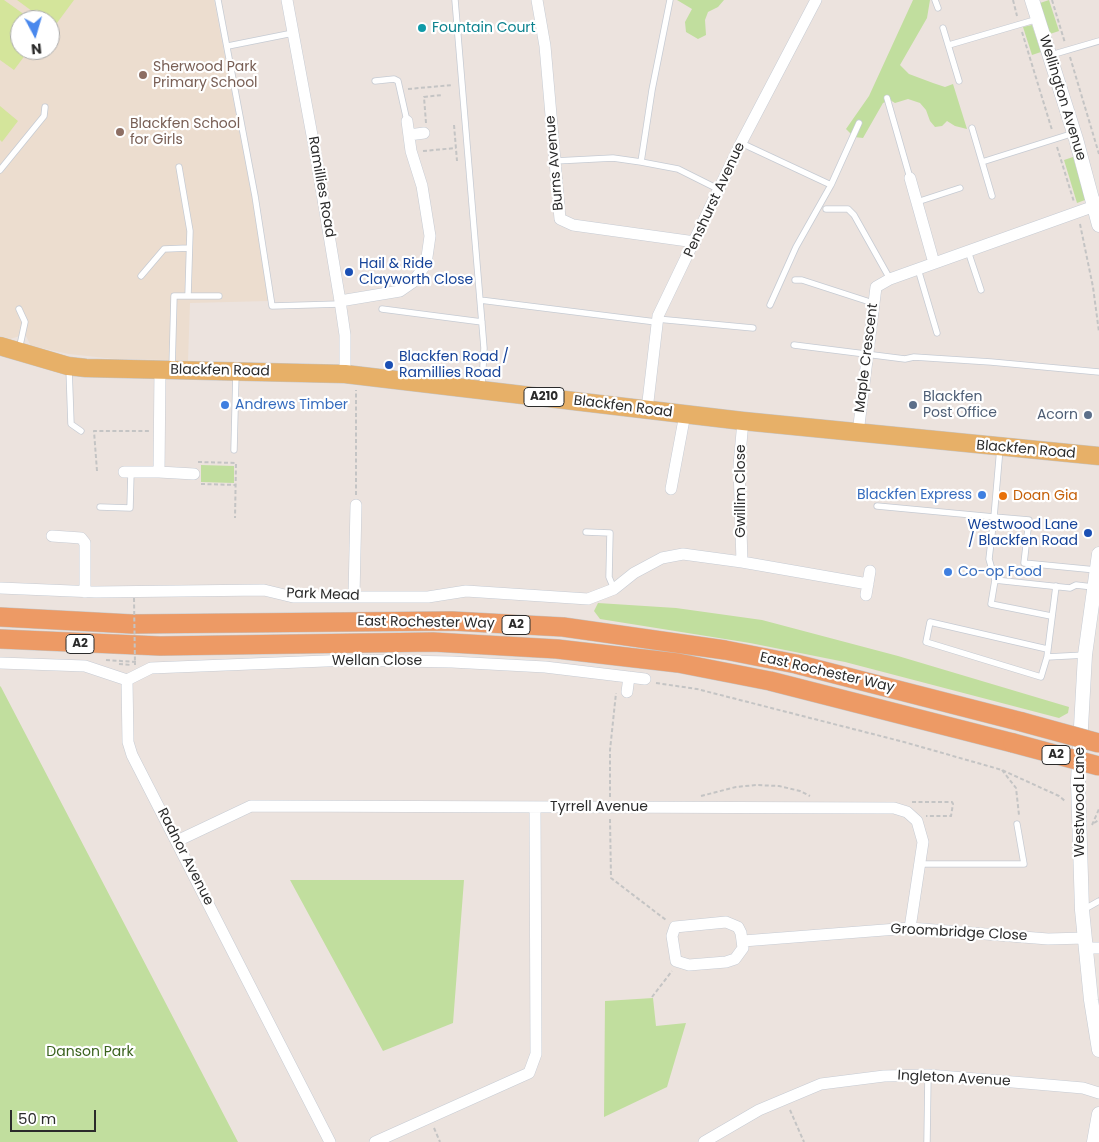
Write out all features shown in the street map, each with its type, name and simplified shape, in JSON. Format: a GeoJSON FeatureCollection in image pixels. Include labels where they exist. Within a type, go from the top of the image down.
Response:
{"type":"FeatureCollection","features":[{"type":"Feature","properties":{"kind":"highway","name":"East Rochester Way"},"geometry":{"type":"LineString","coordinates":[[0,617],[132,624],[452,621],[563,627],[725,650],[796,664],[1022,722],[1099,744]]}},
{"type":"Feature","properties":{"kind":"highway","name":"East Rochester Way"},"geometry":{"type":"LineString","coordinates":[[0,639],[160,646],[433,642],[557,649],[678,663],[770,681],[1099,766]]}},
{"type":"Feature","properties":{"kind":"main road","name":"Blackfen Road"},"geometry":{"type":"LineString","coordinates":[[0,346],[68,366],[116,370],[236,371],[350,375],[743,421],[1000,448],[1099,456]]}},
{"type":"Feature","properties":{"kind":"street","name":"Ramillies Road"},"geometry":{"type":"LineString","coordinates":[[286,0],[340,302],[350,375]]}},
{"type":"Feature","properties":{"kind":"street","name":"Burns Avenue"},"geometry":{"type":"LineString","coordinates":[[537,0],[545,46],[559,215],[563,221],[572,225],[695,242]]}},
{"type":"Feature","properties":{"kind":"street","name":"Penshurst Avenue"},"geometry":{"type":"LineString","coordinates":[[646,410],[656,321],[741,143],[816,0]]}},
{"type":"Feature","properties":{"kind":"street","name":"Wellington Avenue"},"geometry":{"type":"LineString","coordinates":[[1032,0],[1097,203],[1099,225]]}},
{"type":"Feature","properties":{"kind":"street"},"geometry":{"type":"LineString","coordinates":[[340,302],[400,291],[413,282],[426,264],[430,236],[422,186],[412,152],[407,121]]}},
{"type":"Feature","properties":{"kind":"street"},"geometry":{"type":"LineString","coordinates":[[409,135],[424,133]]}},
{"type":"Feature","properties":{"kind":"street"},"geometry":{"type":"LineString","coordinates":[[910,178],[934,263]]}},
{"type":"Feature","properties":{"kind":"street","name":"Maple Crescent"},"geometry":{"type":"LineString","coordinates":[[858,433],[876,288],[890,279],[1077,212],[1097,203]]}},
{"type":"Feature","properties":{"kind":"street"},"geometry":{"type":"LineString","coordinates":[[159,472],[159,431],[166,370]]}},
{"type":"Feature","properties":{"kind":"street"},"geometry":{"type":"LineString","coordinates":[[671,489],[685,414]]}},
{"type":"Feature","properties":{"kind":"street","name":"Gwillim Close"},"geometry":{"type":"LineString","coordinates":[[742,562],[739,466],[743,421]]}},
{"type":"Feature","properties":{"kind":"street"},"geometry":{"type":"LineString","coordinates":[[127,472],[159,472],[196,468]]}},
{"type":"Feature","properties":{"kind":"street"},"geometry":{"type":"LineString","coordinates":[[354,596],[356,505]]}},
{"type":"Feature","properties":{"kind":"street"},"geometry":{"type":"LineString","coordinates":[[52,536],[81,538],[86,543],[85,592]]}},
{"type":"Feature","properties":{"kind":"street"},"geometry":{"type":"LineString","coordinates":[[614,589],[634,573],[662,558],[683,554],[742,562],[867,590],[870,572]]}},
{"type":"Feature","properties":{"kind":"street","name":"Westwood Lane"},"geometry":{"type":"LineString","coordinates":[[1099,554],[1095,588],[1094,627],[1085,655],[1078,762],[1082,910],[1090,944],[1099,1050]]}},
{"type":"Feature","properties":{"kind":"street","name":"Park Mead"},"geometry":{"type":"LineString","coordinates":[[0,588],[85,592],[264,590],[293,597],[428,597],[466,591],[588,599],[614,589]]}},
{"type":"Feature","properties":{"kind":"street","name":"Wellan Close"},"geometry":{"type":"LineString","coordinates":[[127,680],[152,668],[350,660],[461,662],[545,667],[646,680]]}},
{"type":"Feature","properties":{"kind":"street"},"geometry":{"type":"LineString","coordinates":[[0,663],[85,666],[127,680]]}},
{"type":"Feature","properties":{"kind":"street"},"geometry":{"type":"LineString","coordinates":[[627,692],[629,677]]}},
{"type":"Feature","properties":{"kind":"street","name":"Radnor Avenue"},"geometry":{"type":"LineString","coordinates":[[127,680],[130,748],[330,1142]]}},
{"type":"Feature","properties":{"kind":"street","name":"Tyrrell Avenue"},"geometry":{"type":"LineString","coordinates":[[177,841],[251,806],[824,807],[894,808],[904,811]]}},
{"type":"Feature","properties":{"kind":"street"},"geometry":{"type":"LineString","coordinates":[[375,1142],[530,1073],[536,1054],[535,807]]}},
{"type":"Feature","properties":{"kind":"street"},"geometry":{"type":"LineString","coordinates":[[904,811],[917,822],[923,842],[910,928]]}},
{"type":"Feature","properties":{"kind":"street"},"geometry":{"type":"LineString","coordinates":[[726,922],[738,927],[743,940],[739,955],[730,961],[689,965],[678,963],[674,957],[672,936],[676,927],[726,922]]}},
{"type":"Feature","properties":{"kind":"street","name":"Groombridge Close"},"geometry":{"type":"LineString","coordinates":[[743,940],[910,928],[1090,944]]}},
{"type":"Feature","properties":{"kind":"street","name":"Ingleton Avenue"},"geometry":{"type":"LineString","coordinates":[[704,1142],[732,1124],[785,1097],[821,1084],[884,1076],[928,1075],[1083,1088],[1099,1093]]}},
{"type":"Feature","properties":{"kind":"street"},"geometry":{"type":"LineString","coordinates":[[1094,1142],[1099,1114]]}},
{"type":"Feature","properties":{"kind":"lane"},"geometry":{"type":"LineString","coordinates":[[218,0],[228,46],[272,306],[340,302]]}},
{"type":"Feature","properties":{"kind":"lane"},"geometry":{"type":"LineString","coordinates":[[455,0],[484,348],[482,389]]}},
{"type":"Feature","properties":{"kind":"lane"},"geometry":{"type":"LineString","coordinates":[[641,162],[652,90],[670,0]]}},
{"type":"Feature","properties":{"kind":"lane"},"geometry":{"type":"LineString","coordinates":[[935,0],[938,8]]}},
{"type":"Feature","properties":{"kind":"lane"},"geometry":{"type":"LineString","coordinates":[[949,46],[1038,19]]}},
{"type":"Feature","properties":{"kind":"lane"},"geometry":{"type":"LineString","coordinates":[[943,28],[959,80]]}},
{"type":"Feature","properties":{"kind":"lane"},"geometry":{"type":"LineString","coordinates":[[228,46],[293,33]]}},
{"type":"Feature","properties":{"kind":"lane"},"geometry":{"type":"LineString","coordinates":[[1049,56],[1099,41]]}},
{"type":"Feature","properties":{"kind":"lane"},"geometry":{"type":"LineString","coordinates":[[375,81],[394,79],[398,81],[407,121]]}},
{"type":"Feature","properties":{"kind":"lane"},"geometry":{"type":"LineString","coordinates":[[887,98],[910,178]]}},
{"type":"Feature","properties":{"kind":"lane"},"geometry":{"type":"LineString","coordinates":[[0,170],[44,116],[46,107]]}},
{"type":"Feature","properties":{"kind":"lane"},"geometry":{"type":"LineString","coordinates":[[770,304],[796,247],[831,184],[858,123]]}},
{"type":"Feature","properties":{"kind":"lane"},"geometry":{"type":"LineString","coordinates":[[972,128],[992,196]]}},
{"type":"Feature","properties":{"kind":"lane"},"geometry":{"type":"LineString","coordinates":[[982,162],[1074,133]]}},
{"type":"Feature","properties":{"kind":"lane"},"geometry":{"type":"LineString","coordinates":[[741,143],[831,184]]}},
{"type":"Feature","properties":{"kind":"lane"},"geometry":{"type":"LineString","coordinates":[[555,162],[613,158],[641,162],[678,169],[720,190]]}},
{"type":"Feature","properties":{"kind":"lane"},"geometry":{"type":"LineString","coordinates":[[179,167],[188,220],[188,296]]}},
{"type":"Feature","properties":{"kind":"lane"},"geometry":{"type":"LineString","coordinates":[[917,202],[960,188]]}},
{"type":"Feature","properties":{"kind":"lane"},"geometry":{"type":"LineString","coordinates":[[826,209],[848,209],[854,215],[890,279]]}},
{"type":"Feature","properties":{"kind":"lane"},"geometry":{"type":"LineString","coordinates":[[141,276],[164,249],[189,248]]}},
{"type":"Feature","properties":{"kind":"lane"},"geometry":{"type":"LineString","coordinates":[[968,251],[981,290]]}},
{"type":"Feature","properties":{"kind":"lane"},"geometry":{"type":"LineString","coordinates":[[918,269],[937,333]]}},
{"type":"Feature","properties":{"kind":"lane"},"geometry":{"type":"LineString","coordinates":[[795,280],[802,280],[873,303]]}},
{"type":"Feature","properties":{"kind":"lane"},"geometry":{"type":"LineString","coordinates":[[166,370],[174,296],[219,296]]}},
{"type":"Feature","properties":{"kind":"lane"},"geometry":{"type":"LineString","coordinates":[[480,300],[656,321],[753,328]]}},
{"type":"Feature","properties":{"kind":"lane"},"geometry":{"type":"LineString","coordinates":[[18,352],[25,322],[20,309]]}},
{"type":"Feature","properties":{"kind":"lane"},"geometry":{"type":"LineString","coordinates":[[382,310],[482,322]]}},
{"type":"Feature","properties":{"kind":"lane"},"geometry":{"type":"LineString","coordinates":[[794,345],[905,359],[914,357],[998,362],[1099,372]]}},
{"type":"Feature","properties":{"kind":"lane"},"geometry":{"type":"LineString","coordinates":[[68,366],[71,424],[81,431]]}},
{"type":"Feature","properties":{"kind":"lane"},"geometry":{"type":"LineString","coordinates":[[234,450],[236,371]]}},
{"type":"Feature","properties":{"kind":"lane"},"geometry":{"type":"LineString","coordinates":[[994,517],[1000,448]]}},
{"type":"Feature","properties":{"kind":"lane"},"geometry":{"type":"LineString","coordinates":[[100,507],[130,508],[127,472]]}},
{"type":"Feature","properties":{"kind":"lane"},"geometry":{"type":"LineString","coordinates":[[877,506],[1029,520],[1024,563],[1097,570]]}},
{"type":"Feature","properties":{"kind":"lane"},"geometry":{"type":"LineString","coordinates":[[993,525],[989,559],[995,580],[991,604],[1050,616]]}},
{"type":"Feature","properties":{"kind":"lane"},"geometry":{"type":"LineString","coordinates":[[586,532],[610,533],[608,577],[614,589]]}},
{"type":"Feature","properties":{"kind":"lane"},"geometry":{"type":"LineString","coordinates":[[995,580],[1070,588],[1076,585],[1095,588]]}},
{"type":"Feature","properties":{"kind":"lane"},"geometry":{"type":"LineString","coordinates":[[1047,650],[930,622],[926,642],[1042,677],[1047,656],[1050,616],[1056,586]]}},
{"type":"Feature","properties":{"kind":"lane"},"geometry":{"type":"LineString","coordinates":[[1047,656],[1085,655]]}},
{"type":"Feature","properties":{"kind":"lane"},"geometry":{"type":"LineString","coordinates":[[920,864],[1024,864],[1017,825]]}},
{"type":"Feature","properties":{"kind":"lane"},"geometry":{"type":"LineString","coordinates":[[1082,910],[1099,901]]}},
{"type":"Feature","properties":{"kind":"lane"},"geometry":{"type":"LineString","coordinates":[[926,1142],[928,1075]]}},
{"type":"Feature","properties":{"kind":"path"},"geometry":{"type":"LineString","coordinates":[[1013,0],[1077,212],[1093,287],[1099,332]]}},
{"type":"Feature","properties":{"kind":"path"},"geometry":{"type":"LineString","coordinates":[[1052,0],[1099,154]]}},
{"type":"Feature","properties":{"kind":"path"},"geometry":{"type":"LineString","coordinates":[[401,90],[453,85]]}},
{"type":"Feature","properties":{"kind":"path"},"geometry":{"type":"LineString","coordinates":[[424,133],[427,133],[424,97],[442,95]]}},
{"type":"Feature","properties":{"kind":"path"},"geometry":{"type":"LineString","coordinates":[[454,125],[457,161]]}},
{"type":"Feature","properties":{"kind":"path"},"geometry":{"type":"LineString","coordinates":[[412,152],[456,148]]}},
{"type":"Feature","properties":{"kind":"path"},"geometry":{"type":"LineString","coordinates":[[350,375],[356,505]]}},
{"type":"Feature","properties":{"kind":"path"},"geometry":{"type":"LineString","coordinates":[[97,471],[94,431],[159,431]]}},
{"type":"Feature","properties":{"kind":"path"},"geometry":{"type":"LineString","coordinates":[[235,518],[236,485],[236,463],[196,468],[199,484],[236,485]]}},
{"type":"Feature","properties":{"kind":"path"},"geometry":{"type":"LineString","coordinates":[[133,661],[106,660],[105,664],[135,665],[134,598]]}},
{"type":"Feature","properties":{"kind":"path"},"geometry":{"type":"LineString","coordinates":[[615,675],[616,692],[614,695],[610,750],[611,878],[676,927]]}},
{"type":"Feature","properties":{"kind":"path"},"geometry":{"type":"LineString","coordinates":[[646,680],[697,689],[904,742],[1002,770],[1063,798]]}},
{"type":"Feature","properties":{"kind":"path"},"geometry":{"type":"LineString","coordinates":[[1002,770],[1016,788],[1020,818],[1017,825]]}},
{"type":"Feature","properties":{"kind":"path"},"geometry":{"type":"LineString","coordinates":[[700,796],[736,787],[756,785],[779,786],[800,791],[824,807]]}},
{"type":"Feature","properties":{"kind":"path"},"geometry":{"type":"LineString","coordinates":[[904,811],[912,802],[952,802],[952,816],[924,816],[917,822]]}},
{"type":"Feature","properties":{"kind":"path"},"geometry":{"type":"LineString","coordinates":[[1099,809],[1092,825],[1099,820]]}},
{"type":"Feature","properties":{"kind":"path"},"geometry":{"type":"LineString","coordinates":[[652,997],[678,963]]}},
{"type":"Feature","properties":{"kind":"path"},"geometry":{"type":"LineString","coordinates":[[785,1097],[804,1142]]}},
{"type":"Feature","properties":{"kind":"shaded area","name":"Blackfen School for Girls"},"geometry":{"type":"Polygon","coordinates":[[[0,0],[214,0],[255,213],[269,301],[190,303],[188,361],[176,360],[176,353],[169,353],[169,360],[115,359],[69,354],[31,346],[26,336],[23,335],[10,339],[0,336],[0,0]]]}},
{"type":"Feature","properties":{"kind":"green space"},"geometry":{"type":"Polygon","coordinates":[[[0,0],[4,0],[18,10],[10,10],[10,60],[22,60],[14,70],[0,60],[0,0]]]}},
{"type":"Feature","properties":{"kind":"green space"},"geometry":{"type":"Polygon","coordinates":[[[17,0],[74,0],[60,19],[60,10],[30,10],[17,0]]]}},
{"type":"Feature","properties":{"kind":"green space"},"geometry":{"type":"Polygon","coordinates":[[[677,0],[724,0],[718,7],[708,12],[705,20],[706,35],[698,39],[686,32],[685,22],[692,9],[677,0]]]}},
{"type":"Feature","properties":{"kind":"green space"},"geometry":{"type":"Polygon","coordinates":[[[913,0],[930,0],[927,18],[900,65],[909,74],[933,83],[945,87],[953,84],[967,129],[955,126],[947,121],[942,126],[935,127],[920,103],[908,99],[895,103],[890,100],[883,103],[863,138],[854,137],[846,129],[869,96],[913,0]]]}},
{"type":"Feature","properties":{"kind":"green space"},"geometry":{"type":"Polygon","coordinates":[[[1049,0],[1059,31],[1050,34],[1040,3],[1049,0]]]}},
{"type":"Feature","properties":{"kind":"green space"},"geometry":{"type":"Polygon","coordinates":[[[1032,25],[1041,52],[1032,55],[1023,27],[1032,25]]]}},
{"type":"Feature","properties":{"kind":"green space"},"geometry":{"type":"Polygon","coordinates":[[[0,106],[18,121],[2,142],[0,140],[0,106]]]}},
{"type":"Feature","properties":{"kind":"green space"},"geometry":{"type":"Polygon","coordinates":[[[1073,157],[1085,197],[1085,200],[1077,203],[1064,160],[1073,157]]]}},
{"type":"Feature","properties":{"kind":"green space"},"geometry":{"type":"Polygon","coordinates":[[[201,465],[234,466],[234,483],[201,482],[201,465]]]}},
{"type":"Feature","properties":{"kind":"green space"},"geometry":{"type":"Polygon","coordinates":[[[598,603],[676,608],[762,620],[898,656],[1069,707],[1068,713],[1059,718],[845,662],[750,643],[600,619],[594,611],[598,603]]]}},
{"type":"Feature","properties":{"kind":"green space","name":"Danson Park"},"geometry":{"type":"Polygon","coordinates":[[[1,687],[238,1142],[0,1142],[1,687]]]}},
{"type":"Feature","properties":{"kind":"green space"},"geometry":{"type":"Polygon","coordinates":[[[290,880],[464,880],[453,1023],[383,1051],[290,880]]]}},
{"type":"Feature","properties":{"kind":"green space"},"geometry":{"type":"Polygon","coordinates":[[[653,998],[656,1026],[686,1023],[667,1087],[604,1117],[605,1001],[653,998]]]}},
{"type":"Feature","properties":{"kind":"place","name":"Fountain Court"},"geometry":{"type":"Point","coordinates":[422,28]}},
{"type":"Feature","properties":{"kind":"place","name":"Sherwood Park Primary School"},"geometry":{"type":"Point","coordinates":[143,75]}},
{"type":"Feature","properties":{"kind":"place","name":"Blackfen School for Girls"},"geometry":{"type":"Point","coordinates":[120,132]}},
{"type":"Feature","properties":{"kind":"place","name":"Hail & Ride Clayworth Close"},"geometry":{"type":"Point","coordinates":[349,272]}},
{"type":"Feature","properties":{"kind":"place","name":"Blackfen Road / Ramillies Road"},"geometry":{"type":"Point","coordinates":[389,365]}},
{"type":"Feature","properties":{"kind":"place","name":"Andrews Timber"},"geometry":{"type":"Point","coordinates":[225,405]}},
{"type":"Feature","properties":{"kind":"place","name":"Blackfen Post Office"},"geometry":{"type":"Point","coordinates":[913,405]}},
{"type":"Feature","properties":{"kind":"place","name":"Acorn"},"geometry":{"type":"Point","coordinates":[1088,415]}},
{"type":"Feature","properties":{"kind":"place","name":"Blackfen Express"},"geometry":{"type":"Point","coordinates":[982,495]}},
{"type":"Feature","properties":{"kind":"place","name":"Doan Gia"},"geometry":{"type":"Point","coordinates":[1003,496]}},
{"type":"Feature","properties":{"kind":"place","name":"Westwood Lane / Blackfen Road"},"geometry":{"type":"Point","coordinates":[1088,533]}},
{"type":"Feature","properties":{"kind":"place","name":"Co-op Food"},"geometry":{"type":"Point","coordinates":[948,572]}}]}
